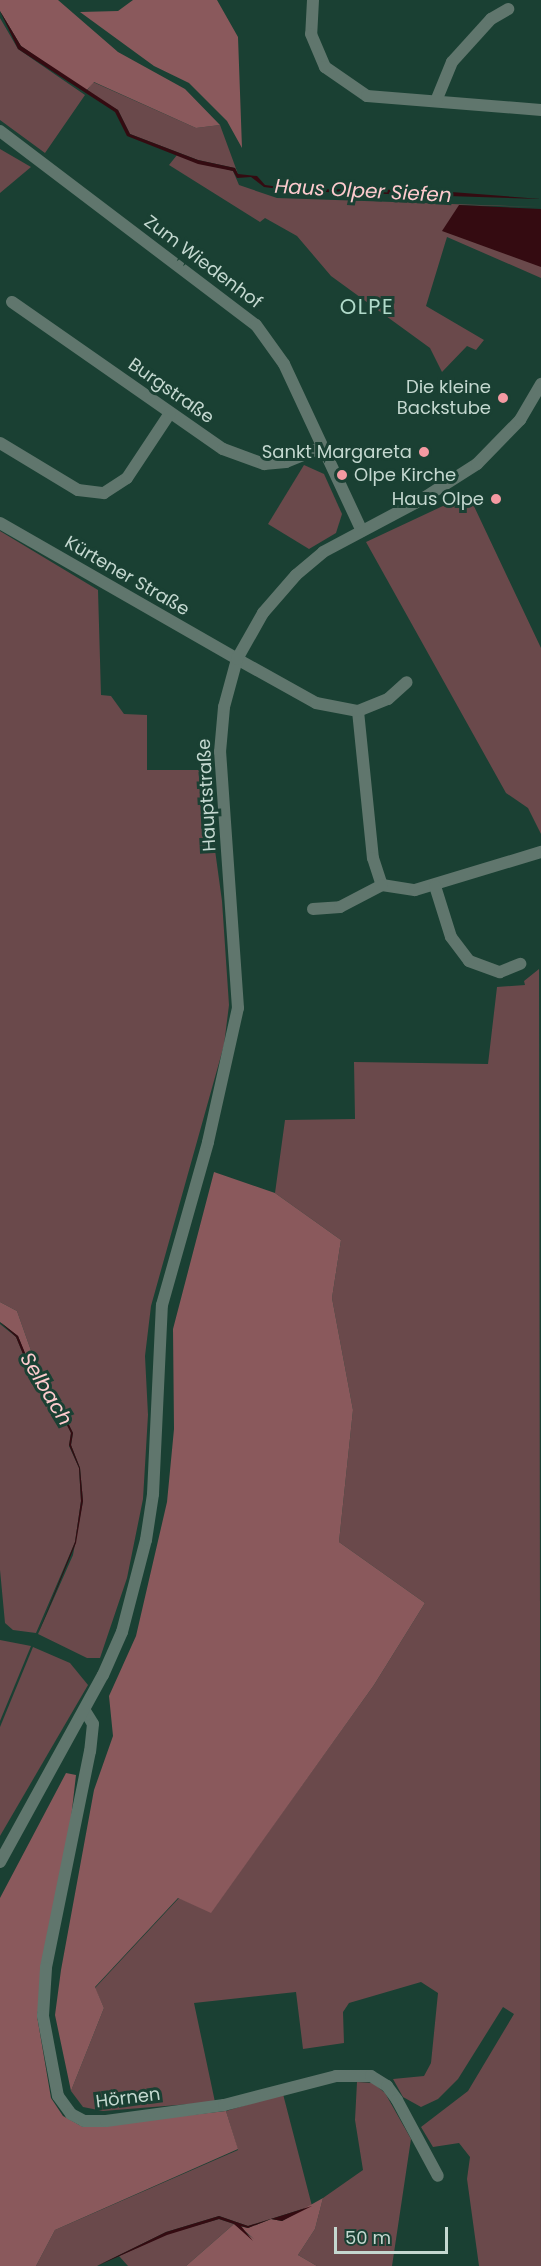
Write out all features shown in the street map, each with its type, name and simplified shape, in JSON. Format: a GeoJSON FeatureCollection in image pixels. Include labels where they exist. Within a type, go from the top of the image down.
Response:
{"type":"FeatureCollection","features":[{"type":"Feature","properties":{"kind":"street"},"geometry":{"type":"LineString","coordinates":[[313,0],[310,17],[316,50],[338,80],[367,96],[541,110]]}},
{"type":"Feature","properties":{"kind":"street"},"geometry":{"type":"LineString","coordinates":[[435,101],[452,62],[491,20],[508,9]]}},
{"type":"Feature","properties":{"kind":"street","name":"Zum Wiedenhof"},"geometry":{"type":"LineString","coordinates":[[0,131],[256,325],[284,364],[321,448],[362,531]]}},
{"type":"Feature","properties":{"kind":"street","name":"Burgstraße"},"geometry":{"type":"LineString","coordinates":[[12,302],[223,449],[264,464],[286,462],[321,448]]}},
{"type":"Feature","properties":{"kind":"street","name":"Hauptstraße"},"geometry":{"type":"LineString","coordinates":[[85,1711],[122,1632],[146,1540],[153,1494],[162,1305],[211,1132],[238,1008],[220,752],[224,707],[237,659],[262,613],[296,575],[323,552],[477,464],[508,435],[541,386]]}},
{"type":"Feature","properties":{"kind":"street"},"geometry":{"type":"LineString","coordinates":[[0,443],[78,490],[104,493],[127,478],[170,413]]}},
{"type":"Feature","properties":{"kind":"street","name":"Kürtener Straße"},"geometry":{"type":"LineString","coordinates":[[0,523],[316,703],[358,711]]}},
{"type":"Feature","properties":{"kind":"street"},"geometry":{"type":"LineString","coordinates":[[382,885],[373,858],[358,711],[388,699],[406,681]]}},
{"type":"Feature","properties":{"kind":"street"},"geometry":{"type":"LineString","coordinates":[[313,909],[340,907],[382,885],[416,890],[435,886],[541,852]]}},
{"type":"Feature","properties":{"kind":"street"},"geometry":{"type":"LineString","coordinates":[[435,886],[451,937],[470,961],[500,972],[520,964]]}},
{"type":"Feature","properties":{"kind":"street"},"geometry":{"type":"LineString","coordinates":[[0,1862],[85,1711]]}},
{"type":"Feature","properties":{"kind":"street","name":"Hörnen"},"geometry":{"type":"LineString","coordinates":[[85,1711],[93,1724],[90,1751],[46,1968],[43,2016],[58,2096],[71,2114],[84,2121],[106,2121],[224,2105],[336,2076],[371,2076],[387,2086],[397,2100],[438,2176]]}},
{"type":"Feature","properties":{"kind":"shaded area"},"geometry":{"type":"Polygon","coordinates":[[[0,0],[58,0],[118,52],[185,89],[220,125],[196,128],[94,82],[86,91],[21,46],[0,11],[0,0]]]}},
{"type":"Feature","properties":{"kind":"shaded area"},"geometry":{"type":"Polygon","coordinates":[[[133,0],[217,0],[238,37],[242,148],[227,121],[189,83],[154,66],[80,12],[118,11],[133,0]]]}},
{"type":"Feature","properties":{"kind":"shaded area"},"geometry":{"type":"Polygon","coordinates":[[[0,18],[18,49],[85,95],[45,153],[0,120],[0,18]]]}},
{"type":"Feature","properties":{"kind":"shaded area"},"geometry":{"type":"Polygon","coordinates":[[[93,82],[196,128],[220,125],[238,174],[235,168],[198,160],[130,134],[118,110],[86,92],[93,82]]]}},
{"type":"Feature","properties":{"kind":"shaded area"},"geometry":{"type":"Polygon","coordinates":[[[0,149],[31,167],[0,193],[0,149]]]}},
{"type":"Feature","properties":{"kind":"shaded area"},"geometry":{"type":"Polygon","coordinates":[[[177,155],[233,171],[239,185],[277,198],[541,207],[459,205],[541,265],[541,278],[447,237],[426,306],[484,340],[476,350],[467,346],[442,372],[430,348],[331,276],[297,236],[265,218],[260,222],[169,165],[177,155]]]}},
{"type":"Feature","properties":{"kind":"shaded area"},"geometry":{"type":"Polygon","coordinates":[[[304,465],[324,474],[342,514],[336,533],[309,549],[268,524],[304,465]]]}},
{"type":"Feature","properties":{"kind":"shaded area"},"geometry":{"type":"Polygon","coordinates":[[[460,498],[472,502],[541,648],[541,834],[528,808],[506,793],[366,542],[460,498]]]}},
{"type":"Feature","properties":{"kind":"shaded area"},"geometry":{"type":"Polygon","coordinates":[[[0,531],[98,590],[101,695],[111,696],[124,714],[147,715],[147,770],[204,770],[222,901],[229,1005],[224,1045],[151,1306],[145,1356],[148,1415],[143,1499],[127,1578],[100,1658],[87,1658],[38,1634],[73,1555],[83,1501],[80,1468],[71,1445],[73,1433],[56,1399],[29,1364],[35,1362],[17,1311],[0,1302],[0,531]]]}},
{"type":"Feature","properties":{"kind":"shaded area"},"geometry":{"type":"Polygon","coordinates":[[[539,969],[541,2266],[479,2266],[467,2179],[470,2157],[459,2143],[433,2147],[421,2127],[468,2091],[514,2014],[503,2007],[458,2079],[438,2099],[421,2107],[403,2097],[393,2079],[424,2076],[431,2063],[438,1993],[421,1982],[349,2003],[343,2012],[344,2043],[303,2049],[296,1992],[194,2003],[215,2102],[103,2111],[83,2107],[71,2091],[104,2008],[95,1988],[179,1898],[211,1912],[374,1685],[425,1603],[339,1542],[353,1410],[332,1298],[341,1240],[275,1193],[285,1120],[355,1119],[354,1062],[488,1064],[497,987],[525,985],[524,981],[539,969]]]}},
{"type":"Feature","properties":{"kind":"shaded area"},"geometry":{"type":"Polygon","coordinates":[[[214,1172],[275,1193],[341,1240],[332,1298],[353,1410],[339,1542],[425,1603],[374,1685],[211,1913],[178,1898],[95,1987],[104,2008],[71,2091],[55,2015],[61,1970],[94,1790],[113,1736],[109,1696],[136,1636],[167,1502],[174,1429],[173,1329],[214,1172]]]}},
{"type":"Feature","properties":{"kind":"shaded area"},"geometry":{"type":"Polygon","coordinates":[[[0,1302],[17,1311],[35,1362],[29,1364],[18,1336],[0,1322],[0,1302]]]}},
{"type":"Feature","properties":{"kind":"shaded area"},"geometry":{"type":"Polygon","coordinates":[[[0,1324],[16,1337],[30,1371],[54,1399],[71,1433],[69,1446],[79,1468],[81,1501],[75,1542],[36,1633],[13,1630],[5,1623],[0,1570],[0,1324]]]}},
{"type":"Feature","properties":{"kind":"shaded area"},"geometry":{"type":"Polygon","coordinates":[[[0,1640],[31,1646],[0,1721],[0,1640]]]}},
{"type":"Feature","properties":{"kind":"shaded area"},"geometry":{"type":"Polygon","coordinates":[[[33,1647],[70,1663],[88,1685],[0,1836],[0,1727],[33,1647]]]}},
{"type":"Feature","properties":{"kind":"shaded area"},"geometry":{"type":"Polygon","coordinates":[[[66,1773],[76,1775],[69,1836],[37,2016],[51,2098],[63,2116],[83,2127],[226,2111],[238,2149],[55,2230],[36,2266],[0,2266],[0,1898],[66,1773]]]}},
{"type":"Feature","properties":{"kind":"shaded area"},"geometry":{"type":"Polygon","coordinates":[[[357,2082],[373,2083],[385,2093],[411,2139],[392,2266],[317,2266],[298,2255],[315,2229],[323,2198],[363,2170],[355,2120],[357,2082]]]}},
{"type":"Feature","properties":{"kind":"shaded area"},"geometry":{"type":"Polygon","coordinates":[[[283,2094],[312,2206],[248,2226],[219,2216],[166,2232],[97,2266],[36,2266],[55,2230],[238,2150],[226,2111],[283,2094]]]}},
{"type":"Feature","properties":{"kind":"shaded area"},"geometry":{"type":"Polygon","coordinates":[[[323,2198],[315,2229],[298,2255],[317,2266],[186,2266],[234,2224],[254,2239],[239,2226],[248,2228],[271,2219],[282,2221],[323,2198]]]}},
{"type":"Feature","properties":{"kind":"shaded area"},"geometry":{"type":"Polygon","coordinates":[[[219,2219],[234,2224],[186,2266],[128,2266],[119,2256],[167,2234],[219,2219]]]}},
{"type":"Feature","properties":{"kind":"water","name":"Haus Olper Siefen"},"geometry":{"type":"Polygon","coordinates":[[[0,11],[21,46],[118,110],[130,134],[198,160],[235,168],[238,174],[257,176],[265,185],[294,189],[425,190],[541,199],[295,191],[264,187],[251,177],[237,178],[233,171],[198,164],[127,136],[115,112],[18,49],[0,11]]]}},
{"type":"Feature","properties":{"kind":"water"},"geometry":{"type":"Polygon","coordinates":[[[459,205],[541,209],[541,267],[442,231],[459,205]]]}},
{"type":"Feature","properties":{"kind":"water","name":"Selbach"},"geometry":{"type":"Polygon","coordinates":[[[0,1322],[18,1336],[33,1372],[44,1382],[56,1399],[73,1433],[71,1445],[80,1468],[83,1501],[76,1543],[38,1634],[75,1542],[81,1501],[79,1468],[69,1445],[71,1433],[54,1399],[30,1371],[16,1337],[0,1322]]]}},
{"type":"Feature","properties":{"kind":"water"},"geometry":{"type":"Polygon","coordinates":[[[312,2206],[282,2221],[271,2219],[248,2228],[241,2226],[253,2241],[234,2224],[219,2219],[167,2235],[97,2266],[166,2232],[219,2216],[248,2226],[312,2206]]]}},
{"type":"Feature","properties":{"kind":"place","name":"Die kleine Backstube"},"geometry":{"type":"Point","coordinates":[503,398]}},
{"type":"Feature","properties":{"kind":"place","name":"Sankt Margareta"},"geometry":{"type":"Point","coordinates":[424,452]}},
{"type":"Feature","properties":{"kind":"place","name":"Olpe Kirche"},"geometry":{"type":"Point","coordinates":[342,475]}},
{"type":"Feature","properties":{"kind":"place","name":"Haus Olpe"},"geometry":{"type":"Point","coordinates":[496,499]}},
{"type":"Feature","properties":{"kind":"district","name":"OLPE"},"geometry":{"type":"Point","coordinates":[367,307]}}]}
